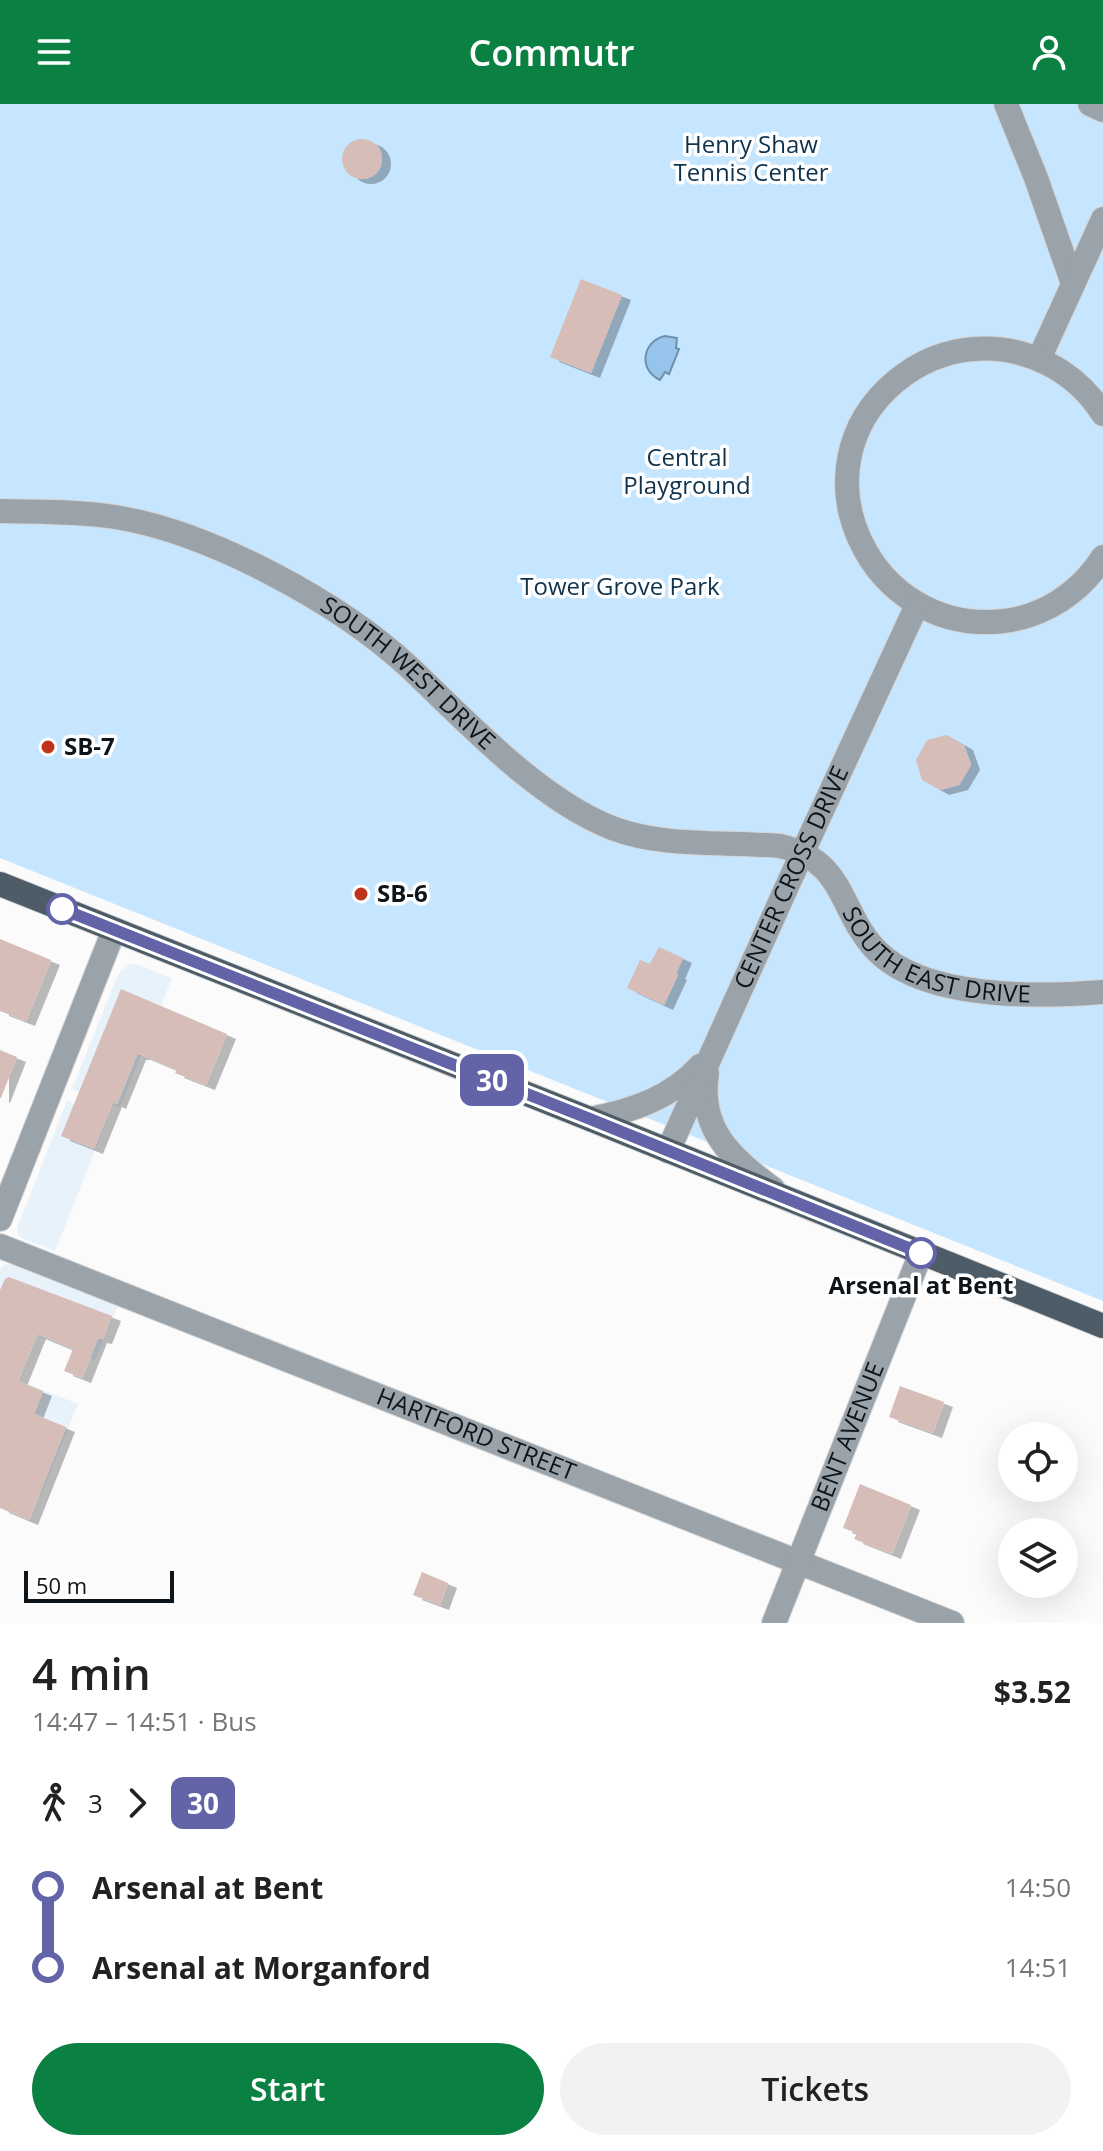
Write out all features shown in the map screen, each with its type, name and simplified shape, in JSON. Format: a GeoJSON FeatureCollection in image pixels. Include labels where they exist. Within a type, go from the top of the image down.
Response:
{"type":"FeatureCollection","features":[{"type":"Feature","properties":{"kind":"main road"},"geometry":{"type":"LineString","coordinates":[[0,884],[1103,1326]]}},
{"type":"Feature","properties":{"kind":"street"},"geometry":{"type":"LineString","coordinates":[[1006,104],[1073,284]]}},
{"type":"Feature","properties":{"kind":"street"},"geometry":{"type":"LineString","coordinates":[[1090,104],[1103,110]]}},
{"type":"Feature","properties":{"kind":"street"},"geometry":{"type":"LineString","coordinates":[[1039,359],[1103,219]]}},
{"type":"Feature","properties":{"kind":"street"},"geometry":{"type":"LineString","coordinates":[[1103,414],[1078,384],[1039,359],[992,348],[968,349],[944,355],[911,370],[892,385],[876,402],[863,423],[853,445],[849,469],[849,505],[864,551],[895,589],[917,605],[937,614],[988,623],[1027,617],[1052,606],[1074,591],[1103,557]]}},
{"type":"Feature","properties":{"kind":"street","name":"SOUTH WEST DRIVE"},"geometry":{"type":"LineString","coordinates":[[0,511],[82,514],[144,524],[198,542],[287,583],[382,644],[518,768],[557,798],[613,828],[674,841],[780,846],[803,853]]}},
{"type":"Feature","properties":{"kind":"street","name":"CENTER CROSS DRIVE"},"geometry":{"type":"LineString","coordinates":[[668,1151],[917,605]]}},
{"type":"Feature","properties":{"kind":"street","name":"SOUTH EAST DRIVE"},"geometry":{"type":"LineString","coordinates":[[803,853],[819,863],[832,878],[874,948],[916,975],[953,986],[993,992],[1103,992]]}},
{"type":"Feature","properties":{"kind":"street"},"geometry":{"type":"LineString","coordinates":[[0,1219],[114,930]]}},
{"type":"Feature","properties":{"kind":"street"},"geometry":{"type":"LineString","coordinates":[[590,1119],[656,1100],[688,1079],[710,1055]]}},
{"type":"Feature","properties":{"kind":"street"},"geometry":{"type":"LineString","coordinates":[[710,1055],[706,1093],[709,1119],[714,1130],[736,1158],[788,1200]]}},
{"type":"Feature","properties":{"kind":"street","name":"HARTFORD STREET"},"geometry":{"type":"LineString","coordinates":[[0,1246],[952,1623]]}},
{"type":"Feature","properties":{"kind":"street","name":"BENT AVENUE"},"geometry":{"type":"LineString","coordinates":[[774,1623],[921,1253]]}},
{"type":"Feature","properties":{"kind":"shaded area"},"geometry":{"type":"Polygon","coordinates":[[[665,336],[677,338],[676,348],[679,349],[669,374],[665,372],[660,380],[648,370],[646,356],[651,344],[665,336]]]}},
{"type":"Feature","properties":{"kind":"shaded area"},"geometry":{"type":"Polygon","coordinates":[[[130,964],[172,978],[120,1108],[72,1089],[118,974],[130,964]]]}},
{"type":"Feature","properties":{"kind":"shaded area"},"geometry":{"type":"Polygon","coordinates":[[[67,1101],[108,1118],[55,1251],[22,1238],[17,1228],[67,1101]]]}},
{"type":"Feature","properties":{"kind":"shaded area"},"geometry":{"type":"Polygon","coordinates":[[[13,1264],[118,1305],[95,1360],[0,1321],[0,1270],[4,1265],[13,1264]]]}},
{"type":"Feature","properties":{"kind":"shaded area"},"geometry":{"type":"Polygon","coordinates":[[[0,1373],[78,1404],[41,1495],[0,1479],[0,1373]]]}},
{"type":"Feature","properties":{"kind":"green space","name":"Tower Grove Park"},"geometry":{"type":"Polygon","coordinates":[[[0,104],[1103,104],[1103,1301],[0,858],[0,104]]]}},
{"type":"Feature","properties":{"kind":"building"},"geometry":{"type":"Polygon","coordinates":[[[362,139],[376,145],[382,159],[376,173],[362,179],[348,173],[342,159],[348,145],[362,139]]]}},
{"type":"Feature","properties":{"kind":"building"},"geometry":{"type":"Polygon","coordinates":[[[581,279],[622,295],[591,373],[550,357],[581,279]]]}},
{"type":"Feature","properties":{"kind":"building"},"geometry":{"type":"Polygon","coordinates":[[[947,735],[964,745],[971,765],[959,785],[940,790],[922,780],[916,760],[927,740],[947,735]]]}},
{"type":"Feature","properties":{"kind":"building"},"geometry":{"type":"Polygon","coordinates":[[[0,939],[51,960],[26,1021],[0,1011],[0,939]]]}},
{"type":"Feature","properties":{"kind":"building"},"geometry":{"type":"Polygon","coordinates":[[[659,947],[683,958],[664,1005],[627,988],[640,960],[650,964],[659,947]]]}},
{"type":"Feature","properties":{"kind":"building"},"geometry":{"type":"Polygon","coordinates":[[[121,989],[227,1034],[206,1085],[137,1055],[94,1149],[61,1136],[121,989]]]}},
{"type":"Feature","properties":{"kind":"building"},"geometry":{"type":"Polygon","coordinates":[[[0,1050],[17,1057],[1,1098],[0,1098],[0,1050]]]}},
{"type":"Feature","properties":{"kind":"building"},"geometry":{"type":"Polygon","coordinates":[[[9,1277],[112,1316],[103,1339],[98,1338],[82,1378],[64,1371],[73,1349],[37,1334],[18,1381],[43,1391],[34,1414],[66,1427],[29,1520],[0,1508],[0,1290],[9,1277]]]}},
{"type":"Feature","properties":{"kind":"building"},"geometry":{"type":"Polygon","coordinates":[[[900,1386],[944,1402],[933,1433],[889,1417],[900,1386]]]}},
{"type":"Feature","properties":{"kind":"building"},"geometry":{"type":"Polygon","coordinates":[[[860,1484],[911,1505],[892,1554],[854,1539],[857,1533],[843,1528],[860,1484]]]}},
{"type":"Feature","properties":{"kind":"building"},"geometry":{"type":"Polygon","coordinates":[[[422,1572],[448,1583],[440,1605],[413,1595],[422,1572]]]}},
{"type":"Feature","properties":{"kind":"bus line","name":"30"},"geometry":{"type":"LineString","coordinates":[[62,909],[921,1253]]}},
{"type":"Feature","properties":{"kind":"place","name":"SB-7"},"geometry":{"type":"Point","coordinates":[48,747]}},
{"type":"Feature","properties":{"kind":"place","name":"SB-6"},"geometry":{"type":"Point","coordinates":[361,894]}},
{"type":"Feature","properties":{"kind":"place","name":"Arsenal at Bent"},"geometry":{"type":"Point","coordinates":[921,1253]}},
{"type":"Feature","properties":{"kind":"park label","name":"Henry Shaw Tennis Center"},"geometry":{"type":"Point","coordinates":[751,159]}},
{"type":"Feature","properties":{"kind":"park label","name":"Central Playground"},"geometry":{"type":"Point","coordinates":[687,472]}}]}
